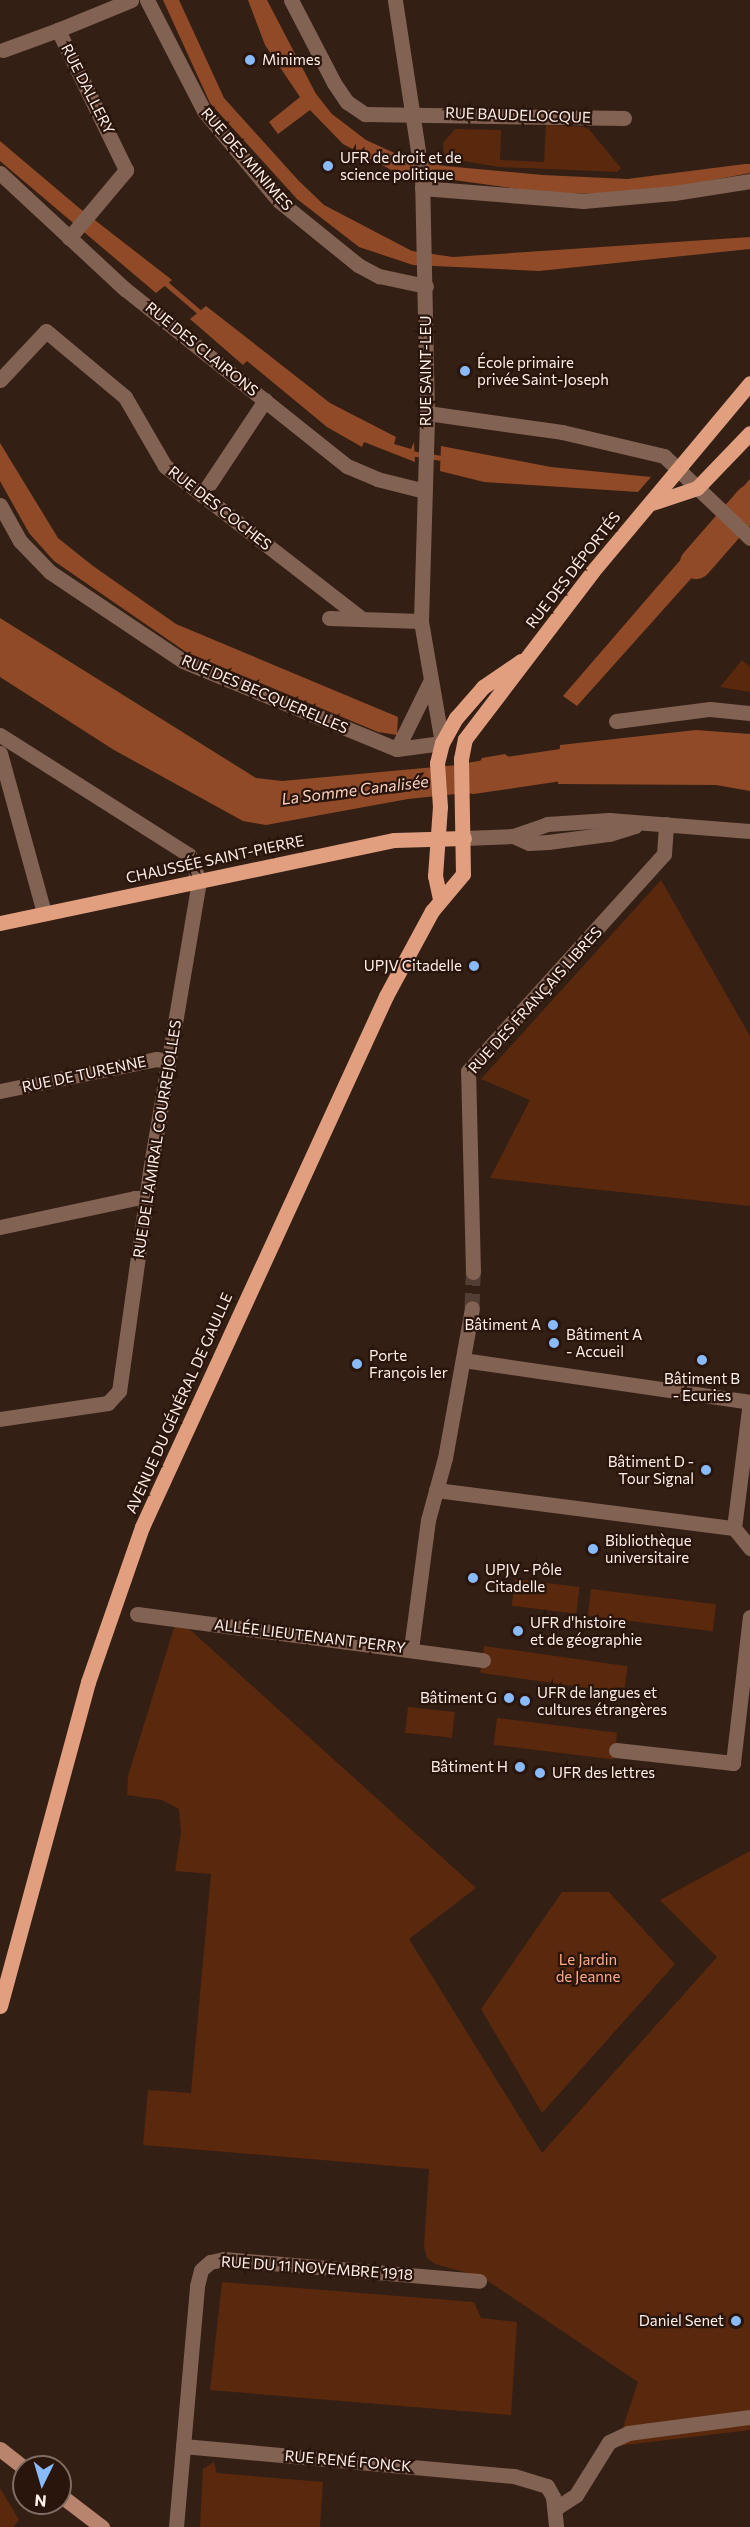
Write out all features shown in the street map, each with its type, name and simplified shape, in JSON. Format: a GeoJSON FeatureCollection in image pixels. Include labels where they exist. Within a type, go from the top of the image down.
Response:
{"type":"FeatureCollection","features":[{"type":"Feature","properties":{"kind":"main road","name":"RUE DES DÉPORTÉS"},"geometry":{"type":"LineString","coordinates":[[464,838],[461,759],[465,739],[506,688],[523,660],[750,383]]}},
{"type":"Feature","properties":{"kind":"main road"},"geometry":{"type":"LineString","coordinates":[[652,503],[697,488],[750,433]]}},
{"type":"Feature","properties":{"kind":"main road","name":"RUE DES DÉPORTÉS"},"geometry":{"type":"LineString","coordinates":[[438,839],[440,807],[437,763],[442,743],[456,718],[483,687],[523,660]]}},
{"type":"Feature","properties":{"kind":"main road"},"geometry":{"type":"LineString","coordinates":[[438,839],[435,886],[440,899],[463,874],[464,838]]}},
{"type":"Feature","properties":{"kind":"main road","name":"CHAUSSÉE SAINT-PIERRE"},"geometry":{"type":"LineString","coordinates":[[0,922],[394,840],[464,838]]}},
{"type":"Feature","properties":{"kind":"main road","name":"AVENUE DU GÉNÉRAL DE GAULLE"},"geometry":{"type":"LineString","coordinates":[[0,2006],[88,1682],[142,1527],[335,1101],[386,996],[440,899]]}},
{"type":"Feature","properties":{"kind":"main road"},"geometry":{"type":"LineString","coordinates":[[0,2449],[12,2458]]}},
{"type":"Feature","properties":{"kind":"main road"},"geometry":{"type":"LineString","coordinates":[[72,2504],[102,2527]]}},
{"type":"Feature","properties":{"kind":"street","name":"RUE DALLERY"},"geometry":{"type":"LineString","coordinates":[[72,233],[121,178],[125,162],[58,30],[131,0]]}},
{"type":"Feature","properties":{"kind":"street","name":"RUE DES MINIMES"},"geometry":{"type":"LineString","coordinates":[[147,0],[204,111],[279,201],[328,243],[379,276],[426,286]]}},
{"type":"Feature","properties":{"kind":"street","name":"RUE BAUDELOCQUE"},"geometry":{"type":"LineString","coordinates":[[291,0],[347,102],[365,114],[413,112],[624,118]]}},
{"type":"Feature","properties":{"kind":"street","name":"RUE SAINT-LEU"},"geometry":{"type":"LineString","coordinates":[[395,0],[422,183],[427,413],[421,621],[442,743]]}},
{"type":"Feature","properties":{"kind":"street"},"geometry":{"type":"LineString","coordinates":[[3,50],[58,30]]}},
{"type":"Feature","properties":{"kind":"street","name":"RUE DES CLAIRONS"},"geometry":{"type":"LineString","coordinates":[[0,173],[72,233],[125,289],[347,466],[377,479],[424,491]]}},
{"type":"Feature","properties":{"kind":"street"},"geometry":{"type":"LineString","coordinates":[[422,183],[583,201],[674,193],[750,181]]}},
{"type":"Feature","properties":{"kind":"street","name":"RUE DES COCHES"},"geometry":{"type":"LineString","coordinates":[[0,380],[46,331],[125,397],[165,466],[362,619]]}},
{"type":"Feature","properties":{"kind":"street"},"geometry":{"type":"LineString","coordinates":[[202,495],[265,400]]}},
{"type":"Feature","properties":{"kind":"street"},"geometry":{"type":"LineString","coordinates":[[427,413],[562,432],[664,456],[744,534]]}},
{"type":"Feature","properties":{"kind":"street","name":"RUE DES BECQUERELLES"},"geometry":{"type":"LineString","coordinates":[[0,505],[20,541],[50,572],[183,661],[397,749],[442,743]]}},
{"type":"Feature","properties":{"kind":"street"},"geometry":{"type":"LineString","coordinates":[[329,618],[421,621]]}},
{"type":"Feature","properties":{"kind":"street"},"geometry":{"type":"LineString","coordinates":[[397,749],[430,680]]}},
{"type":"Feature","properties":{"kind":"street"},"geometry":{"type":"LineString","coordinates":[[615,721],[710,708],[750,713]]}},
{"type":"Feature","properties":{"kind":"street"},"geometry":{"type":"LineString","coordinates":[[0,735],[189,855],[199,881]]}},
{"type":"Feature","properties":{"kind":"street"},"geometry":{"type":"LineString","coordinates":[[0,753],[44,913]]}},
{"type":"Feature","properties":{"kind":"street"},"geometry":{"type":"LineString","coordinates":[[464,838],[513,836],[529,843],[548,842],[609,834],[639,825],[666,824],[750,831]]}},
{"type":"Feature","properties":{"kind":"street","name":"RUE DES FRANÇAIS LIBRES"},"geometry":{"type":"LineString","coordinates":[[472,1272],[468,1071],[664,854],[666,824]]}},
{"type":"Feature","properties":{"kind":"street","name":"RUE DE L'AMIRAL COURREJOLLES"},"geometry":{"type":"LineString","coordinates":[[0,1419],[108,1403],[116,1397],[150,1171],[199,881]]}},
{"type":"Feature","properties":{"kind":"street","name":"RUE DE TURENNE"},"geometry":{"type":"LineString","coordinates":[[0,1091],[156,1059],[168,1061]]}},
{"type":"Feature","properties":{"kind":"street"},"geometry":{"type":"LineString","coordinates":[[0,1227],[135,1198],[147,1198]]}},
{"type":"Feature","properties":{"kind":"street"},"geometry":{"type":"LineString","coordinates":[[411,1649],[428,1520],[472,1308]]}},
{"type":"Feature","properties":{"kind":"street"},"geometry":{"type":"LineString","coordinates":[[463,1360],[750,1402],[734,1528]]}},
{"type":"Feature","properties":{"kind":"street"},"geometry":{"type":"LineString","coordinates":[[436,1490],[734,1528],[750,1548]]}},
{"type":"Feature","properties":{"kind":"street","name":"ALLÉE LIEUTENANT PERRY"},"geometry":{"type":"LineString","coordinates":[[137,1614],[483,1660]]}},
{"type":"Feature","properties":{"kind":"street"},"geometry":{"type":"LineString","coordinates":[[616,1750],[733,1763],[750,1617]]}},
{"type":"Feature","properties":{"kind":"street","name":"RUE DU 11 NOVEMBRE 1918"},"geometry":{"type":"LineString","coordinates":[[176,2527],[197,2286],[201,2270],[210,2262],[224,2259],[479,2281]]}},
{"type":"Feature","properties":{"kind":"street"},"geometry":{"type":"LineString","coordinates":[[556,2527],[556,2508],[576,2496],[609,2442],[628,2433],[750,2417]]}},
{"type":"Feature","properties":{"kind":"street","name":"RUE RENÉ FONCK"},"geometry":{"type":"LineString","coordinates":[[183,2446],[514,2476],[547,2486],[556,2508]]}},
{"type":"Feature","properties":{"kind":"green space"},"geometry":{"type":"Polygon","coordinates":[[[546,125],[587,127],[621,168],[617,172],[500,167],[444,158],[443,143],[455,129],[501,130],[500,160],[544,162],[546,125]]]}},
{"type":"Feature","properties":{"kind":"green space"},"geometry":{"type":"Polygon","coordinates":[[[742,660],[750,667],[750,692],[720,687],[742,660]]]}},
{"type":"Feature","properties":{"kind":"green space"},"geometry":{"type":"Polygon","coordinates":[[[661,880],[750,1036],[750,1206],[490,1178],[530,1100],[481,1079],[661,880]]]}},
{"type":"Feature","properties":{"kind":"green space"},"geometry":{"type":"Polygon","coordinates":[[[515,1579],[580,1587],[576,1614],[512,1606],[515,1579]]]}},
{"type":"Feature","properties":{"kind":"green space"},"geometry":{"type":"Polygon","coordinates":[[[591,1589],[716,1604],[713,1631],[588,1616],[591,1589]]]}},
{"type":"Feature","properties":{"kind":"green space"},"geometry":{"type":"Polygon","coordinates":[[[177,1618],[476,1888],[409,1939],[542,2153],[717,1957],[660,1900],[750,1851],[750,2430],[617,2446],[638,2382],[482,2277],[435,2264],[427,2258],[424,2246],[429,2169],[143,2145],[148,2090],[191,2093],[211,1874],[175,1871],[181,1832],[179,1809],[162,1800],[127,1795],[128,1776],[177,1618]]]}},
{"type":"Feature","properties":{"kind":"green space"},"geometry":{"type":"Polygon","coordinates":[[[484,1646],[628,1666],[624,1693],[480,1673],[484,1646]]]}},
{"type":"Feature","properties":{"kind":"green space"},"geometry":{"type":"Polygon","coordinates":[[[408,1707],[455,1712],[452,1738],[405,1733],[408,1707]]]}},
{"type":"Feature","properties":{"kind":"green space"},"geometry":{"type":"Polygon","coordinates":[[[497,1718],[617,1733],[614,1760],[494,1745],[497,1718]]]}},
{"type":"Feature","properties":{"kind":"green space","name":"Le Jardin de Jeanne"},"geometry":{"type":"Polygon","coordinates":[[[562,1892],[609,1892],[675,1964],[542,2113],[481,2009],[562,1892]]]}},
{"type":"Feature","properties":{"kind":"green space"},"geometry":{"type":"Polygon","coordinates":[[[222,2282],[474,2302],[481,2318],[517,2322],[511,2415],[210,2390],[222,2282]]]}},
{"type":"Feature","properties":{"kind":"green space"},"geometry":{"type":"Polygon","coordinates":[[[214,2462],[217,2473],[323,2482],[320,2527],[200,2527],[203,2469],[214,2462]]]}},
{"type":"Feature","properties":{"kind":"green space"},"geometry":{"type":"Polygon","coordinates":[[[0,2488],[12,2508],[12,2515],[16,2515],[19,2520],[13,2527],[0,2527],[0,2488]]]}},
{"type":"Feature","properties":{"kind":"water"},"geometry":{"type":"Polygon","coordinates":[[[163,0],[179,0],[224,98],[298,180],[324,205],[412,251],[453,257],[750,237],[750,249],[539,271],[413,265],[359,247],[297,199],[210,103],[163,0]]]}},
{"type":"Feature","properties":{"kind":"water"},"geometry":{"type":"Polygon","coordinates":[[[248,0],[267,0],[316,94],[332,114],[366,140],[401,156],[445,166],[543,175],[627,179],[745,164],[750,164],[750,173],[681,186],[602,194],[548,193],[395,172],[343,144],[310,110],[278,134],[269,122],[300,97],[265,45],[248,0]]]}},
{"type":"Feature","properties":{"kind":"water"},"geometry":{"type":"Polygon","coordinates":[[[0,141],[78,207],[172,280],[156,293],[0,161],[0,141]]]}},
{"type":"Feature","properties":{"kind":"water"},"geometry":{"type":"Polygon","coordinates":[[[206,306],[330,403],[396,437],[394,444],[411,449],[414,442],[415,462],[364,442],[362,447],[327,427],[247,361],[243,365],[190,319],[206,306]]]}},
{"type":"Feature","properties":{"kind":"water"},"geometry":{"type":"Polygon","coordinates":[[[0,443],[58,538],[93,566],[176,624],[398,717],[397,735],[378,732],[186,652],[54,561],[29,533],[0,481],[0,443]]]}},
{"type":"Feature","properties":{"kind":"water"},"geometry":{"type":"Polygon","coordinates":[[[441,446],[551,467],[651,477],[638,492],[484,482],[440,471],[441,446]]]}},
{"type":"Feature","properties":{"kind":"water"},"geometry":{"type":"Polygon","coordinates":[[[750,479],[750,512],[745,517],[729,503],[750,479]]]}},
{"type":"Feature","properties":{"kind":"water"},"geometry":{"type":"Polygon","coordinates":[[[714,521],[730,535],[577,706],[563,696],[714,521]]]}},
{"type":"Feature","properties":{"kind":"water"},"geometry":{"type":"Polygon","coordinates":[[[0,618],[256,778],[282,781],[479,763],[482,758],[505,754],[514,761],[517,778],[513,788],[408,799],[266,825],[243,821],[114,750],[0,677],[0,618]]]}},
{"type":"Feature","properties":{"kind":"water"},"geometry":{"type":"Polygon","coordinates":[[[696,730],[750,734],[750,791],[716,785],[558,784],[560,745],[696,730]]]}},
{"type":"Feature","properties":{"kind":"waterway"},"geometry":{"type":"LineString","coordinates":[[163,281],[204,316]]}},
{"type":"Feature","properties":{"kind":"waterway"},"geometry":{"type":"LineString","coordinates":[[410,453],[448,459]]}},
{"type":"Feature","properties":{"kind":"waterway"},"geometry":{"type":"LineString","coordinates":[[696,563],[750,501]]}},
{"type":"Feature","properties":{"kind":"waterway","name":"La Somme Canalisée"},"geometry":{"type":"LineString","coordinates":[[473,778],[602,759]]}},
{"type":"Feature","properties":{"kind":"tunnel"},"geometry":{"type":"LineString","coordinates":[[472,1308],[473,1272]]}},
{"type":"Feature","properties":{"kind":"place","name":"Minimes"},"geometry":{"type":"Point","coordinates":[250,60]}},
{"type":"Feature","properties":{"kind":"place","name":"UFR de droit et de science politique"},"geometry":{"type":"Point","coordinates":[328,166]}},
{"type":"Feature","properties":{"kind":"place","name":"École primaire privée Saint-Joseph"},"geometry":{"type":"Point","coordinates":[465,371]}},
{"type":"Feature","properties":{"kind":"place","name":"UPJV Citadelle"},"geometry":{"type":"Point","coordinates":[474,966]}},
{"type":"Feature","properties":{"kind":"place","name":"Bâtiment A"},"geometry":{"type":"Point","coordinates":[553,1325]}},
{"type":"Feature","properties":{"kind":"place","name":"Bâtiment A - Accueil"},"geometry":{"type":"Point","coordinates":[554,1343]}},
{"type":"Feature","properties":{"kind":"place","name":"Bâtiment B - Ecuries"},"geometry":{"type":"Point","coordinates":[702,1360]}},
{"type":"Feature","properties":{"kind":"place","name":"Porte François Ier"},"geometry":{"type":"Point","coordinates":[357,1364]}},
{"type":"Feature","properties":{"kind":"place","name":"Bâtiment D - Tour Signal"},"geometry":{"type":"Point","coordinates":[706,1470]}},
{"type":"Feature","properties":{"kind":"place","name":"Bibliothèque universitaire"},"geometry":{"type":"Point","coordinates":[593,1549]}},
{"type":"Feature","properties":{"kind":"place","name":"UPJV - Pôle Citadelle"},"geometry":{"type":"Point","coordinates":[473,1578]}},
{"type":"Feature","properties":{"kind":"place","name":"UFR d'histoire et de géographie"},"geometry":{"type":"Point","coordinates":[518,1631]}},
{"type":"Feature","properties":{"kind":"place","name":"Bâtiment G"},"geometry":{"type":"Point","coordinates":[509,1698]}},
{"type":"Feature","properties":{"kind":"place","name":"UFR de langues et cultures étrangères"},"geometry":{"type":"Point","coordinates":[525,1701]}},
{"type":"Feature","properties":{"kind":"place","name":"Bâtiment H"},"geometry":{"type":"Point","coordinates":[520,1767]}},
{"type":"Feature","properties":{"kind":"place","name":"UFR des lettres"},"geometry":{"type":"Point","coordinates":[540,1773]}},
{"type":"Feature","properties":{"kind":"place","name":"Daniel Senet"},"geometry":{"type":"Point","coordinates":[736,2321]}}]}
